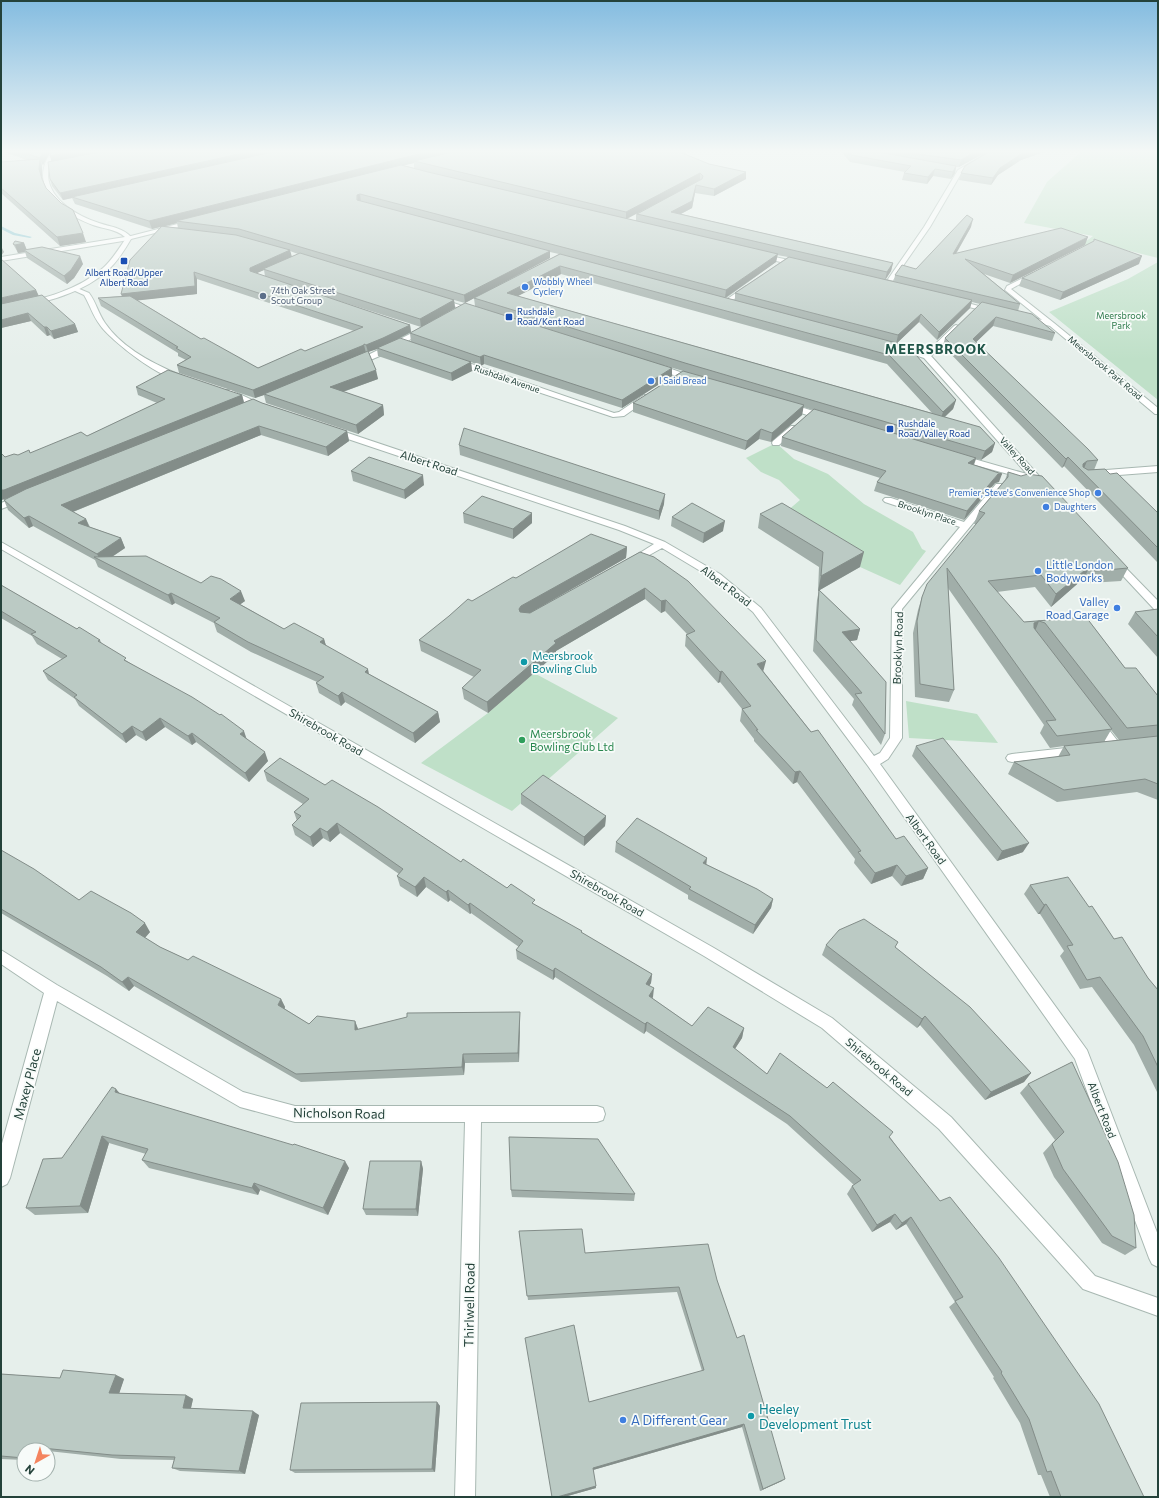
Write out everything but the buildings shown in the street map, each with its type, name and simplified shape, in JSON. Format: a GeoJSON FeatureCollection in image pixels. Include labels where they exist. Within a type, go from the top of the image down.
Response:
{"type":"FeatureCollection","features":[{"type":"Feature","properties":{"kind":"street"},"geometry":{"type":"LineString","coordinates":[[87,220],[92,223],[126,233],[129,238]]}},
{"type":"Feature","properties":{"kind":"street"},"geometry":{"type":"LineString","coordinates":[[1,259],[129,238],[201,220]]}},
{"type":"Feature","properties":{"kind":"street"},"geometry":{"type":"LineString","coordinates":[[887,285],[931,220]]}},
{"type":"Feature","properties":{"kind":"street"},"geometry":{"type":"LineString","coordinates":[[165,229],[187,232]]}},
{"type":"Feature","properties":{"kind":"street"},"geometry":{"type":"LineString","coordinates":[[1,310],[75,289],[91,281],[101,273],[122,251],[129,238]]}},
{"type":"Feature","properties":{"kind":"street"},"geometry":{"type":"LineString","coordinates":[[754,254],[782,263],[806,266]]}},
{"type":"Feature","properties":{"kind":"street","name":"Meersbrook Park Road"},"geometry":{"type":"LineString","coordinates":[[1042,270],[1009,287],[1008,290],[1052,324],[1158,412]]}},
{"type":"Feature","properties":{"kind":"street"},"geometry":{"type":"LineString","coordinates":[[725,303],[755,282]]}},
{"type":"Feature","properties":{"kind":"street"},"geometry":{"type":"LineString","coordinates":[[880,283],[895,287]]}},
{"type":"Feature","properties":{"kind":"street"},"geometry":{"type":"LineString","coordinates":[[75,289],[88,294],[95,305],[102,324],[116,339],[143,359],[186,380]]}},
{"type":"Feature","properties":{"kind":"street"},"geometry":{"type":"LineString","coordinates":[[435,299],[479,312]]}},
{"type":"Feature","properties":{"kind":"street"},"geometry":{"type":"LineString","coordinates":[[947,300],[974,310],[1000,312]]}},
{"type":"Feature","properties":{"kind":"street"},"geometry":{"type":"LineString","coordinates":[[453,314],[477,301]]}},
{"type":"Feature","properties":{"kind":"street"},"geometry":{"type":"LineString","coordinates":[[1022,317],[1052,324]]}},
{"type":"Feature","properties":{"kind":"street"},"geometry":{"type":"LineString","coordinates":[[346,367],[404,344],[416,330],[433,324]]}},
{"type":"Feature","properties":{"kind":"street"},"geometry":{"type":"LineString","coordinates":[[890,346],[927,356],[960,324]]}},
{"type":"Feature","properties":{"kind":"street","name":"Valley Road"},"geometry":{"type":"LineString","coordinates":[[927,356],[1039,481],[955,456]]}},
{"type":"Feature","properties":{"kind":"street","name":"Rushdale Avenue"},"geometry":{"type":"LineString","coordinates":[[452,360],[613,415],[621,414],[654,392]]}},
{"type":"Feature","properties":{"kind":"street"},"geometry":{"type":"LineString","coordinates":[[651,365],[678,377],[703,381]]}},
{"type":"Feature","properties":{"kind":"street"},"geometry":{"type":"LineString","coordinates":[[216,389],[259,402],[275,412]]}},
{"type":"Feature","properties":{"kind":"street"},"geometry":{"type":"LineString","coordinates":[[241,409],[259,402]]}},
{"type":"Feature","properties":{"kind":"street"},"geometry":{"type":"LineString","coordinates":[[782,405],[805,418],[834,420]]}},
{"type":"Feature","properties":{"kind":"street"},"geometry":{"type":"LineString","coordinates":[[776,443],[805,418]]}},
{"type":"Feature","properties":{"kind":"street","name":"Albert Road"},"geometry":{"type":"LineString","coordinates":[[328,429],[622,528],[662,544],[716,576],[757,610],[872,763],[1081,1055],[1158,1258]]}},
{"type":"Feature","properties":{"kind":"street"},"geometry":{"type":"LineString","coordinates":[[1084,475],[1158,469]]}},
{"type":"Feature","properties":{"kind":"street","name":"Brooklyn Road"},"geometry":{"type":"LineString","coordinates":[[872,763],[884,756],[896,738],[897,609],[999,486]]}},
{"type":"Feature","properties":{"kind":"street"},"geometry":{"type":"LineString","coordinates":[[1,506],[30,495]]}},
{"type":"Feature","properties":{"kind":"street","name":"Brooklyn Place"},"geometry":{"type":"LineString","coordinates":[[888,500],[966,526]]}},
{"type":"Feature","properties":{"kind":"street"},"geometry":{"type":"LineString","coordinates":[[621,567],[662,544]]}},
{"type":"Feature","properties":{"kind":"street","name":"Shirebrook Road"},"geometry":{"type":"LineString","coordinates":[[1,545],[702,948],[826,1023],[945,1123],[1089,1283],[1158,1307]]}},
{"type":"Feature","properties":{"kind":"street"},"geometry":{"type":"LineString","coordinates":[[1105,551],[1158,607]]}},
{"type":"Feature","properties":{"kind":"street"},"geometry":{"type":"LineString","coordinates":[[1093,717],[1116,747]]}},
{"type":"Feature","properties":{"kind":"street"},"geometry":{"type":"LineString","coordinates":[[1101,749],[1130,746]]}},
{"type":"Feature","properties":{"kind":"street"},"geometry":{"type":"LineString","coordinates":[[1012,758],[1086,750]]}},
{"type":"Feature","properties":{"kind":"street","name":"Nicholson Road"},"geometry":{"type":"LineString","coordinates":[[1,956],[52,990],[240,1099],[295,1114],[597,1114]]}},
{"type":"Feature","properties":{"kind":"street","name":"Maxey Place"},"geometry":{"type":"LineString","coordinates":[[1,1178],[52,990]]}},
{"type":"Feature","properties":{"kind":"street","name":"Thirlwell Road"},"geometry":{"type":"LineString","coordinates":[[465,1497],[473,1114]]}},
{"type":"Feature","properties":{"kind":"green space"},"geometry":{"type":"Polygon","coordinates":[[[1026,220],[1158,220],[1158,258],[1114,247],[1081,245],[1093,236],[1024,223],[1026,220]]]}},
{"type":"Feature","properties":{"kind":"green space","name":"Meersbrook Park"},"geometry":{"type":"Polygon","coordinates":[[[1158,262],[1158,400],[1049,312],[1128,279],[1158,262]]]}},
{"type":"Feature","properties":{"kind":"green space"},"geometry":{"type":"Polygon","coordinates":[[[776,443],[794,459],[828,474],[864,504],[913,532],[922,549],[926,551],[900,585],[860,567],[779,518],[800,500],[779,480],[761,472],[746,458],[776,443]]]}},
{"type":"Feature","properties":{"kind":"green space","name":"Meersbrook Bowling Club Ltd"},"geometry":{"type":"Polygon","coordinates":[[[534,673],[618,718],[512,811],[421,763],[488,713],[534,673]]]}},
{"type":"Feature","properties":{"kind":"green space"},"geometry":{"type":"Polygon","coordinates":[[[906,701],[977,714],[998,743],[909,738],[906,701]]]}},
{"type":"Feature","properties":{"kind":"waterway"},"geometry":{"type":"LineString","coordinates":[[1,227],[14,234],[30,237]]}},
{"type":"Feature","properties":{"kind":"place","name":"Albert Road/Upper Albert Road"},"geometry":{"type":"Point","coordinates":[124,261]}},
{"type":"Feature","properties":{"kind":"place","name":"Wobbly Wheel Cyclery"},"geometry":{"type":"Point","coordinates":[525,287]}},
{"type":"Feature","properties":{"kind":"place","name":"74th Oak Street Scout Group"},"geometry":{"type":"Point","coordinates":[263,296]}},
{"type":"Feature","properties":{"kind":"place","name":"Rushdale Road/Kent Road"},"geometry":{"type":"Point","coordinates":[509,317]}},
{"type":"Feature","properties":{"kind":"place","name":"I Said Bread"},"geometry":{"type":"Point","coordinates":[651,381]}},
{"type":"Feature","properties":{"kind":"place","name":"Rushdale Road/Valley Road"},"geometry":{"type":"Point","coordinates":[890,429]}},
{"type":"Feature","properties":{"kind":"place","name":"Premier, Steve's Convenience Shop"},"geometry":{"type":"Point","coordinates":[1098,493]}},
{"type":"Feature","properties":{"kind":"place","name":"Daughters"},"geometry":{"type":"Point","coordinates":[1046,507]}},
{"type":"Feature","properties":{"kind":"place","name":"Little London Bodyworks"},"geometry":{"type":"Point","coordinates":[1038,571]}},
{"type":"Feature","properties":{"kind":"place","name":"Valley Road Garage"},"geometry":{"type":"Point","coordinates":[1117,608]}},
{"type":"Feature","properties":{"kind":"place","name":"Meersbrook Bowling Club"},"geometry":{"type":"Point","coordinates":[524,662]}},
{"type":"Feature","properties":{"kind":"place","name":"Meersbrook Bowling Club Ltd"},"geometry":{"type":"Point","coordinates":[522,740]}},
{"type":"Feature","properties":{"kind":"place","name":"Heeley Development Trust"},"geometry":{"type":"Point","coordinates":[751,1416]}},
{"type":"Feature","properties":{"kind":"place","name":"A Different Gear"},"geometry":{"type":"Point","coordinates":[623,1420]}},
{"type":"Feature","properties":{"kind":"district","name":"MEERSBROOK"},"geometry":{"type":"Point","coordinates":[936,349]}}]}
